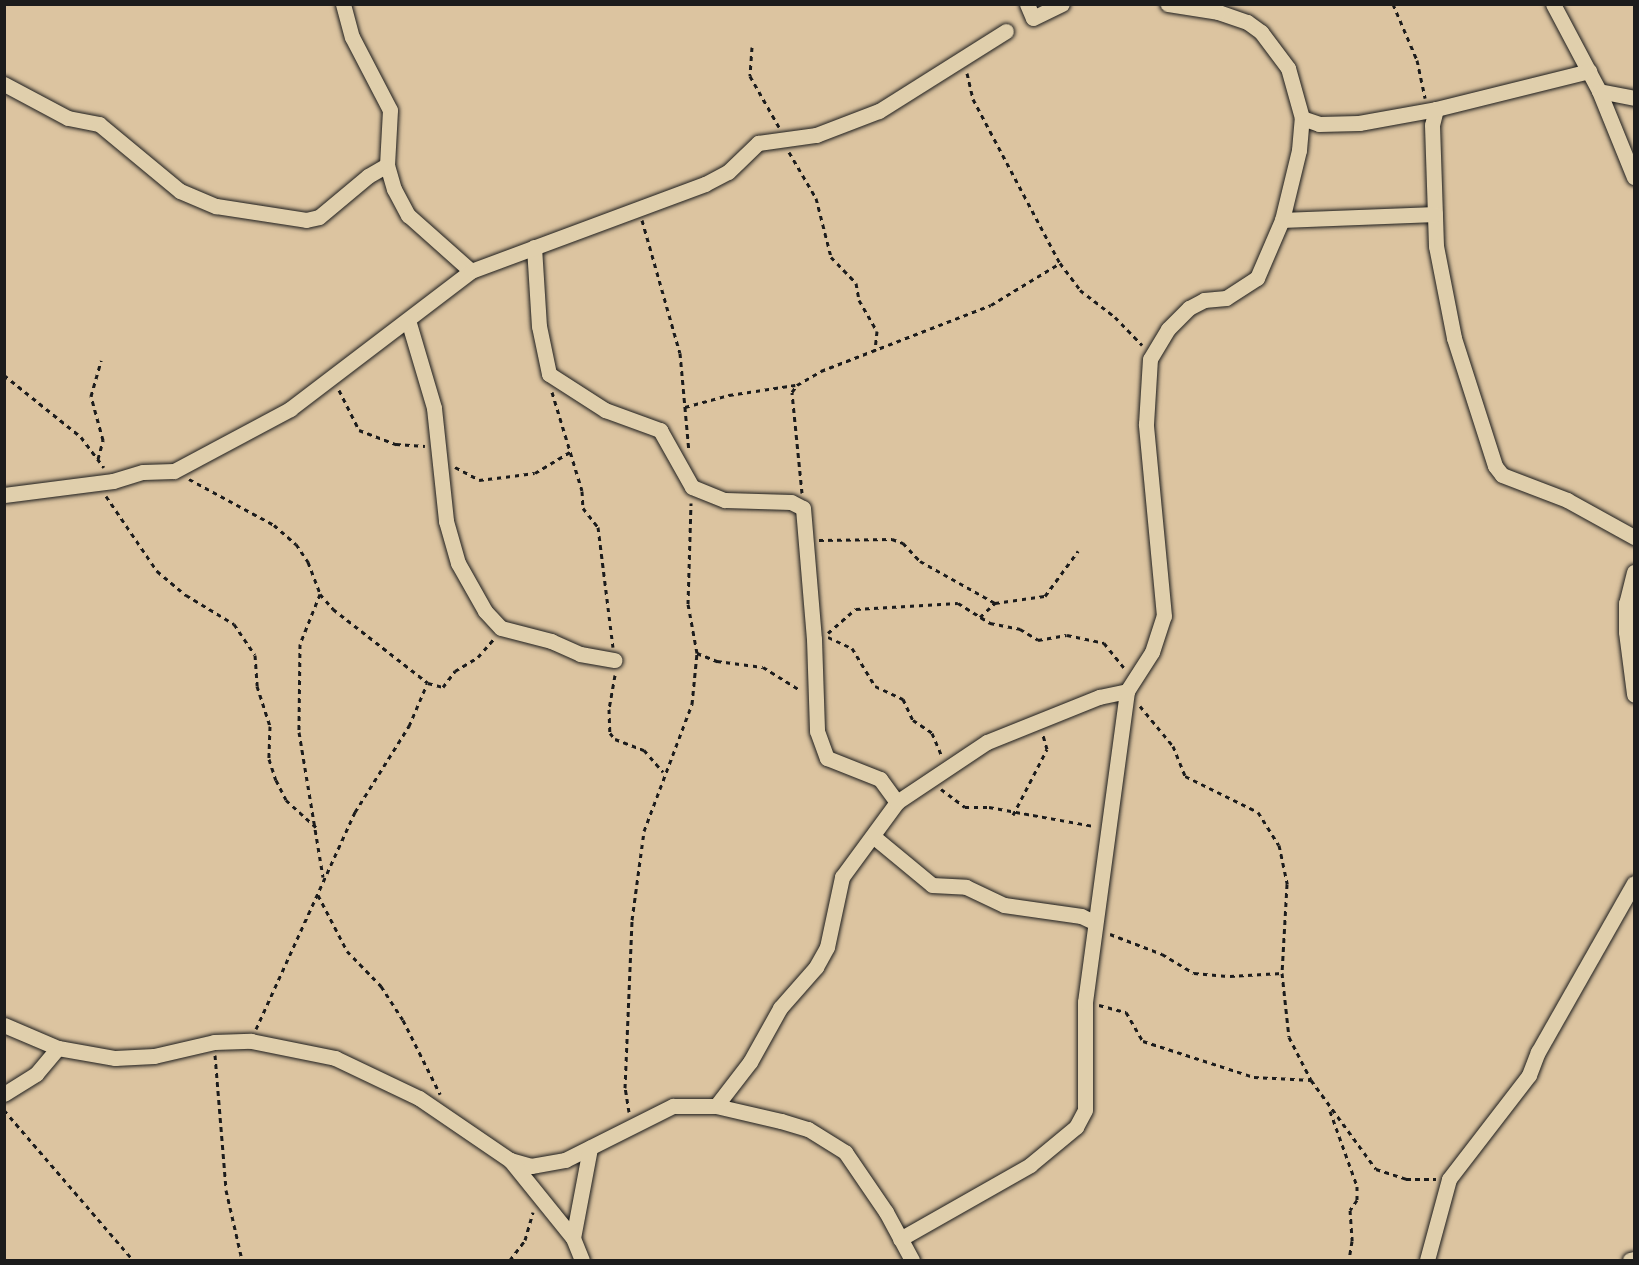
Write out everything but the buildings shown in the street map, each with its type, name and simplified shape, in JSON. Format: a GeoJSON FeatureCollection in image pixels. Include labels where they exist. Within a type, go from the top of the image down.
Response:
{"type":"FeatureCollection","features":[{"type":"Feature","properties":{"kind":"street"},"geometry":{"type":"LineString","coordinates":[[343,4],[352,36],[390,110],[387,165],[394,189],[408,215],[471,271]]}},
{"type":"Feature","properties":{"kind":"street"},"geometry":{"type":"LineString","coordinates":[[1027,4],[1033,18],[1062,4]]}},
{"type":"Feature","properties":{"kind":"street"},"geometry":{"type":"LineString","coordinates":[[900,1239],[1030,1165],[1076,1127],[1085,1110],[1085,1002],[1105,833],[1127,691],[1135,673],[1152,652],[1164,616],[1146,424],[1150,359],[1168,329],[1189,308],[1204,300],[1226,298],[1257,278],[1282,220],[1299,150],[1302,118],[1288,68],[1261,32],[1247,22],[1218,12],[1167,4]]}},
{"type":"Feature","properties":{"kind":"street"},"geometry":{"type":"LineString","coordinates":[[1553,4],[1599,91],[1635,177]]}},
{"type":"Feature","properties":{"kind":"street"},"geometry":{"type":"LineString","coordinates":[[4,495],[113,482],[143,472],[174,471],[290,410],[471,271],[638,206],[705,184],[728,172],[758,143],[783,137],[816,135],[879,111],[1006,31]]}},
{"type":"Feature","properties":{"kind":"street"},"geometry":{"type":"LineString","coordinates":[[1302,118],[1319,123],[1359,123],[1430,110],[1589,71]]}},
{"type":"Feature","properties":{"kind":"street"},"geometry":{"type":"LineString","coordinates":[[4,84],[68,118],[99,124],[180,190],[216,206],[306,220],[319,217],[368,176],[387,165]]}},
{"type":"Feature","properties":{"kind":"street"},"geometry":{"type":"LineString","coordinates":[[1599,91],[1635,98]]}},
{"type":"Feature","properties":{"kind":"street"},"geometry":{"type":"LineString","coordinates":[[1430,110],[1436,246],[1454,338],[1495,466],[1502,475],[1567,500],[1635,537]]}},
{"type":"Feature","properties":{"kind":"street"},"geometry":{"type":"LineString","coordinates":[[1282,220],[1435,214]]}},
{"type":"Feature","properties":{"kind":"street"},"geometry":{"type":"LineString","coordinates":[[534,247],[539,327],[549,374],[605,410],[660,430],[690,482],[725,501],[791,502],[803,508],[817,701],[817,731],[827,758],[880,779],[897,802]]}},
{"type":"Feature","properties":{"kind":"street"},"geometry":{"type":"LineString","coordinates":[[408,320],[434,408],[446,521],[458,563],[485,611],[501,628],[551,641],[580,654],[614,660]]}},
{"type":"Feature","properties":{"kind":"street"},"geometry":{"type":"LineString","coordinates":[[1635,572],[1626,603],[1626,632],[1633,659],[1635,694]]}},
{"type":"Feature","properties":{"kind":"street"},"geometry":{"type":"LineString","coordinates":[[716,1106],[750,1062],[780,1008],[816,967],[827,946],[842,878],[855,855],[874,837],[897,802],[945,766],[987,742],[1099,697],[1127,691]]}},
{"type":"Feature","properties":{"kind":"street"},"geometry":{"type":"LineString","coordinates":[[874,837],[932,885],[966,887],[1004,905],[1081,916],[1094,925]]}},
{"type":"Feature","properties":{"kind":"street"},"geometry":{"type":"LineString","coordinates":[[1427,1260],[1449,1179],[1529,1075],[1538,1052],[1635,884]]}},
{"type":"Feature","properties":{"kind":"street"},"geometry":{"type":"LineString","coordinates":[[4,1025],[58,1047],[88,1055],[134,1057],[214,1042],[250,1041],[336,1058],[378,1076],[510,1160],[536,1196],[573,1238],[582,1260]]}},
{"type":"Feature","properties":{"kind":"street"},"geometry":{"type":"LineString","coordinates":[[4,1094],[36,1074],[58,1047]]}},
{"type":"Feature","properties":{"kind":"street"},"geometry":{"type":"LineString","coordinates":[[510,1160],[546,1165],[590,1148],[630,1125],[673,1106],[716,1106],[808,1129],[845,1152],[912,1260]]}},
{"type":"Feature","properties":{"kind":"street"},"geometry":{"type":"LineString","coordinates":[[573,1238],[590,1148]]}},
{"type":"Feature","properties":{"kind":"street"},"geometry":{"type":"LineString","coordinates":[[1630,1260],[1635,1259]]}},
{"type":"Feature","properties":{"kind":"path"},"geometry":{"type":"LineString","coordinates":[[1393,4],[1417,60],[1430,110]]}},
{"type":"Feature","properties":{"kind":"path"},"geometry":{"type":"LineString","coordinates":[[752,47],[750,76],[816,198],[824,242],[831,257],[856,282],[859,300],[877,331],[876,351]]}},
{"type":"Feature","properties":{"kind":"path"},"geometry":{"type":"LineString","coordinates":[[972,51],[966,78],[974,99],[1060,263],[1080,290],[1140,342],[1150,359]]}},
{"type":"Feature","properties":{"kind":"path"},"geometry":{"type":"LineString","coordinates":[[630,1125],[625,1088],[632,921],[644,831],[663,772],[684,732],[692,704],[697,652],[688,604],[690,482],[680,353],[638,206]]}},
{"type":"Feature","properties":{"kind":"path"},"geometry":{"type":"LineString","coordinates":[[684,407],[729,395],[797,385],[821,371],[991,305],[1060,263]]}},
{"type":"Feature","properties":{"kind":"path"},"geometry":{"type":"LineString","coordinates":[[98,459],[104,440],[91,396],[101,360]]}},
{"type":"Feature","properties":{"kind":"path"},"geometry":{"type":"LineString","coordinates":[[549,374],[552,398],[582,491],[583,507],[598,527],[603,548],[616,678],[609,709],[610,733],[615,739],[644,750],[663,772]]}},
{"type":"Feature","properties":{"kind":"path"},"geometry":{"type":"LineString","coordinates":[[4,375],[81,437],[113,482]]}},
{"type":"Feature","properties":{"kind":"path"},"geometry":{"type":"LineString","coordinates":[[330,380],[359,430],[396,444],[439,452],[479,480],[536,473],[570,452]]}},
{"type":"Feature","properties":{"kind":"path"},"geometry":{"type":"LineString","coordinates":[[797,385],[792,392],[803,508]]}},
{"type":"Feature","properties":{"kind":"path"},"geometry":{"type":"LineString","coordinates":[[174,471],[274,525],[309,562],[320,594],[428,683],[443,687],[455,671],[478,657],[501,628]]}},
{"type":"Feature","properties":{"kind":"path"},"geometry":{"type":"LineString","coordinates":[[96,483],[157,571],[186,595],[234,624],[255,655],[257,686],[270,726],[269,759],[276,780],[286,800],[318,829]]}},
{"type":"Feature","properties":{"kind":"path"},"geometry":{"type":"LineString","coordinates":[[807,542],[836,537],[892,539],[903,543],[920,561],[995,603]]}},
{"type":"Feature","properties":{"kind":"path"},"geometry":{"type":"LineString","coordinates":[[980,617],[995,603],[1045,596],[1078,551]]}},
{"type":"Feature","properties":{"kind":"path"},"geometry":{"type":"LineString","coordinates":[[320,594],[300,644],[299,732],[318,829],[323,878]]}},
{"type":"Feature","properties":{"kind":"path"},"geometry":{"type":"LineString","coordinates":[[945,766],[932,733],[913,720],[903,699],[875,686],[852,648],[824,636],[856,609],[958,603],[980,617],[1038,640],[1067,635],[1104,643],[1118,665],[1135,673]]}},
{"type":"Feature","properties":{"kind":"path"},"geometry":{"type":"LineString","coordinates":[[697,652],[717,661],[763,667],[817,701]]}},
{"type":"Feature","properties":{"kind":"path"},"geometry":{"type":"LineString","coordinates":[[250,1041],[355,812],[409,726],[428,683]]}},
{"type":"Feature","properties":{"kind":"path"},"geometry":{"type":"LineString","coordinates":[[1127,691],[1162,728],[1185,776],[1245,803],[1270,828],[1279,845],[1287,884],[1282,973],[1289,1037],[1311,1080],[1330,1109],[1346,1124],[1376,1169],[1406,1179],[1449,1179]]}},
{"type":"Feature","properties":{"kind":"path"},"geometry":{"type":"LineString","coordinates":[[1013,814],[1047,749],[1045,738],[1032,725]]}},
{"type":"Feature","properties":{"kind":"path"},"geometry":{"type":"LineString","coordinates":[[927,778],[965,807],[988,807],[1013,814],[1098,827],[1105,833]]}},
{"type":"Feature","properties":{"kind":"path"},"geometry":{"type":"LineString","coordinates":[[318,895],[347,951],[381,986],[404,1020],[440,1093],[448,1120]]}},
{"type":"Feature","properties":{"kind":"path"},"geometry":{"type":"LineString","coordinates":[[1094,925],[1162,954],[1194,972],[1230,976],[1282,973]]}},
{"type":"Feature","properties":{"kind":"path"},"geometry":{"type":"LineString","coordinates":[[1085,1002],[1126,1012],[1143,1041],[1254,1077],[1311,1080]]}},
{"type":"Feature","properties":{"kind":"path"},"geometry":{"type":"LineString","coordinates":[[214,1042],[226,1190],[242,1260]]}},
{"type":"Feature","properties":{"kind":"path"},"geometry":{"type":"LineString","coordinates":[[1330,1109],[1357,1186],[1357,1200],[1350,1210],[1353,1241],[1348,1260]]}},
{"type":"Feature","properties":{"kind":"path"},"geometry":{"type":"LineString","coordinates":[[4,1110],[133,1260]]}},
{"type":"Feature","properties":{"kind":"path"},"geometry":{"type":"LineString","coordinates":[[510,1260],[525,1240],[536,1196]]}}]}
